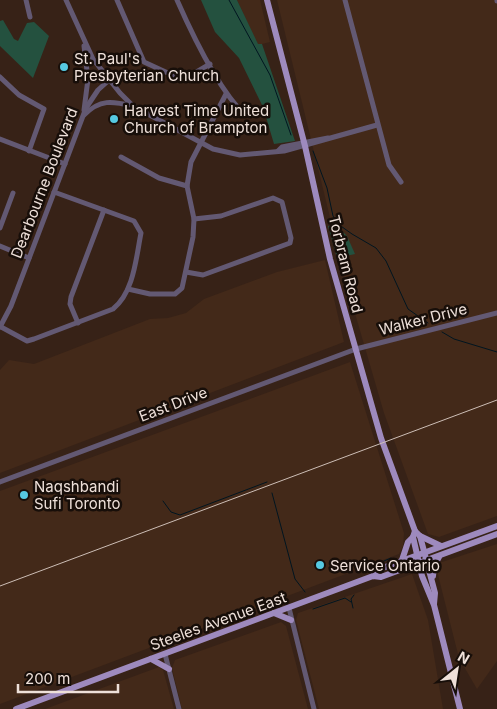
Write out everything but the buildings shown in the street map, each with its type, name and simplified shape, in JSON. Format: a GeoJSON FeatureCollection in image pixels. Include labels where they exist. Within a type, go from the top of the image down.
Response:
{"type":"FeatureCollection","features":[{"type":"Feature","properties":{"kind":"main road","name":"Torbram Road"},"geometry":{"type":"LineString","coordinates":[[267,0],[304,144],[330,259],[380,438],[416,535],[421,554],[427,561],[435,593],[434,604]]}},
{"type":"Feature","properties":{"kind":"main road","name":"Steeles Avenue East"},"geometry":{"type":"LineString","coordinates":[[373,576],[377,570],[497,526]]}},
{"type":"Feature","properties":{"kind":"main road","name":"Steeles Avenue East"},"geometry":{"type":"LineString","coordinates":[[16,709],[373,576],[381,577],[440,557],[497,534]]}},
{"type":"Feature","properties":{"kind":"main road"},"geometry":{"type":"LineString","coordinates":[[402,560],[408,542],[416,535],[441,546]]}},
{"type":"Feature","properties":{"kind":"main road","name":"Torbram Road"},"geometry":{"type":"LineString","coordinates":[[421,554],[419,564],[427,592],[434,604],[460,709]]}},
{"type":"Feature","properties":{"kind":"main road"},"geometry":{"type":"LineString","coordinates":[[432,582],[433,572],[440,557]]}},
{"type":"Feature","properties":{"kind":"main road"},"geometry":{"type":"LineString","coordinates":[[274,613],[291,620]]}},
{"type":"Feature","properties":{"kind":"main road"},"geometry":{"type":"LineString","coordinates":[[151,659],[169,669]]}},
{"type":"Feature","properties":{"kind":"street"},"geometry":{"type":"LineString","coordinates":[[26,0],[30,17]]}},
{"type":"Feature","properties":{"kind":"street"},"geometry":{"type":"LineString","coordinates":[[66,0],[82,39],[93,59],[108,81],[133,106],[200,143],[221,152],[240,155],[278,150],[282,147],[304,144],[377,125]]}},
{"type":"Feature","properties":{"kind":"street"},"geometry":{"type":"LineString","coordinates":[[117,0],[141,58],[148,65],[184,80],[210,64]]}},
{"type":"Feature","properties":{"kind":"street"},"geometry":{"type":"LineString","coordinates":[[177,0],[192,35],[226,94],[245,115]]}},
{"type":"Feature","properties":{"kind":"street"},"geometry":{"type":"LineString","coordinates":[[345,0],[389,165],[401,182]]}},
{"type":"Feature","properties":{"kind":"street"},"geometry":{"type":"LineString","coordinates":[[82,39],[88,79],[82,118]]}},
{"type":"Feature","properties":{"kind":"street"},"geometry":{"type":"LineString","coordinates":[[0,76],[19,95],[44,109],[29,151]]}},
{"type":"Feature","properties":{"kind":"street","name":"Dearbourne Boulevard"},"geometry":{"type":"LineString","coordinates":[[0,327],[29,258],[82,118],[95,94],[108,81]]}},
{"type":"Feature","properties":{"kind":"street"},"geometry":{"type":"LineString","coordinates":[[128,289],[150,294],[175,294],[182,288],[193,236],[194,218],[187,186],[191,162],[226,94]]}},
{"type":"Feature","properties":{"kind":"street"},"geometry":{"type":"LineString","coordinates":[[82,118],[94,106],[106,101],[133,106]]}},
{"type":"Feature","properties":{"kind":"street"},"geometry":{"type":"LineString","coordinates":[[0,138],[65,164]]}},
{"type":"Feature","properties":{"kind":"street"},"geometry":{"type":"LineString","coordinates":[[120,157],[159,178],[187,186]]}},
{"type":"Feature","properties":{"kind":"street"},"geometry":{"type":"LineString","coordinates":[[0,327],[26,341],[113,309],[123,302],[128,289],[141,233],[139,227],[134,221],[54,192]]}},
{"type":"Feature","properties":{"kind":"street"},"geometry":{"type":"LineString","coordinates":[[0,228],[13,193]]}},
{"type":"Feature","properties":{"kind":"street"},"geometry":{"type":"LineString","coordinates":[[186,272],[203,275],[290,244],[291,238],[282,202],[278,199],[273,198],[221,216],[194,218]]}},
{"type":"Feature","properties":{"kind":"street"},"geometry":{"type":"LineString","coordinates":[[78,323],[70,304],[70,298],[104,210]]}},
{"type":"Feature","properties":{"kind":"street"},"geometry":{"type":"LineString","coordinates":[[0,246],[29,258]]}},
{"type":"Feature","properties":{"kind":"street","name":"Walker Drive"},"geometry":{"type":"LineString","coordinates":[[356,349],[497,312]]}},
{"type":"Feature","properties":{"kind":"street","name":"East Drive"},"geometry":{"type":"LineString","coordinates":[[0,482],[356,349]]}},
{"type":"Feature","properties":{"kind":"street"},"geometry":{"type":"LineString","coordinates":[[289,608],[314,709]]}},
{"type":"Feature","properties":{"kind":"street"},"geometry":{"type":"LineString","coordinates":[[165,654],[179,709]]}},
{"type":"Feature","properties":{"kind":"shaded area"},"geometry":{"type":"Polygon","coordinates":[[[237,0],[260,0],[270,42],[258,45],[237,0]]]}},
{"type":"Feature","properties":{"kind":"shaded area"},"geometry":{"type":"Polygon","coordinates":[[[277,0],[497,0],[497,516],[439,537],[428,534],[384,413],[345,279],[277,0]]]}},
{"type":"Feature","properties":{"kind":"shaded area"},"geometry":{"type":"Polygon","coordinates":[[[325,260],[344,342],[0,473],[0,370],[9,360],[34,364],[150,319],[168,318],[186,313],[204,299],[277,272],[325,260]]]}},
{"type":"Feature","properties":{"kind":"shaded area"},"geometry":{"type":"Polygon","coordinates":[[[350,362],[404,533],[403,546],[399,554],[0,704],[0,491],[350,362]]]}},
{"type":"Feature","properties":{"kind":"shaded area"},"geometry":{"type":"Polygon","coordinates":[[[497,544],[497,661],[477,689],[459,658],[437,571],[439,563],[497,544]]]}},
{"type":"Feature","properties":{"kind":"shaded area"},"geometry":{"type":"Polygon","coordinates":[[[412,574],[428,620],[443,709],[319,709],[296,620],[298,613],[412,574]]]}},
{"type":"Feature","properties":{"kind":"shaded area"},"geometry":{"type":"Polygon","coordinates":[[[281,622],[286,626],[308,709],[182,709],[172,668],[175,660],[281,622]]]}},
{"type":"Feature","properties":{"kind":"shaded area"},"geometry":{"type":"Polygon","coordinates":[[[159,667],[163,670],[174,709],[45,709],[159,667]]]}},
{"type":"Feature","properties":{"kind":"green space"},"geometry":{"type":"Polygon","coordinates":[[[201,0],[237,0],[258,44],[262,44],[295,141],[274,144],[263,107],[239,58],[215,32],[201,0]]]}},
{"type":"Feature","properties":{"kind":"green space"},"geometry":{"type":"Polygon","coordinates":[[[3,20],[14,39],[18,41],[27,23],[34,22],[49,36],[33,78],[0,46],[0,21],[3,20]]]}},
{"type":"Feature","properties":{"kind":"green space"},"geometry":{"type":"Polygon","coordinates":[[[336,225],[347,236],[355,254],[337,258],[328,226],[336,225]]]}},
{"type":"Feature","properties":{"kind":"waterway"},"geometry":{"type":"LineString","coordinates":[[229,0],[270,75],[291,135]]}},
{"type":"Feature","properties":{"kind":"waterway"},"geometry":{"type":"LineString","coordinates":[[313,151],[327,188],[333,216],[338,224],[376,248],[386,261],[408,309],[428,323]]}},
{"type":"Feature","properties":{"kind":"waterway"},"geometry":{"type":"LineString","coordinates":[[442,332],[454,339],[497,352]]}},
{"type":"Feature","properties":{"kind":"waterway"},"geometry":{"type":"LineString","coordinates":[[163,501],[171,512],[180,515],[267,482]]}},
{"type":"Feature","properties":{"kind":"waterway"},"geometry":{"type":"LineString","coordinates":[[272,493],[295,579],[305,592]]}},
{"type":"Feature","properties":{"kind":"waterway"},"geometry":{"type":"LineString","coordinates":[[384,561],[391,558]]}},
{"type":"Feature","properties":{"kind":"waterway"},"geometry":{"type":"LineString","coordinates":[[353,608],[351,599],[354,595]]}},
{"type":"Feature","properties":{"kind":"waterway"},"geometry":{"type":"LineString","coordinates":[[313,609],[345,598],[351,602]]}},
{"type":"Feature","properties":{"kind":"railway"},"geometry":{"type":"LineString","coordinates":[[0,586],[497,400]]}},
{"type":"Feature","properties":{"kind":"place","name":"St. Paul's Presbyterian Church"},"geometry":{"type":"Point","coordinates":[64,67]}},
{"type":"Feature","properties":{"kind":"place","name":"Harvest Time United Church of Brampton"},"geometry":{"type":"Point","coordinates":[114,119]}},
{"type":"Feature","properties":{"kind":"place","name":"Naqshbandi Sufi Toronto"},"geometry":{"type":"Point","coordinates":[24,495]}},
{"type":"Feature","properties":{"kind":"place","name":"Service Ontario"},"geometry":{"type":"Point","coordinates":[320,565]}}]}
